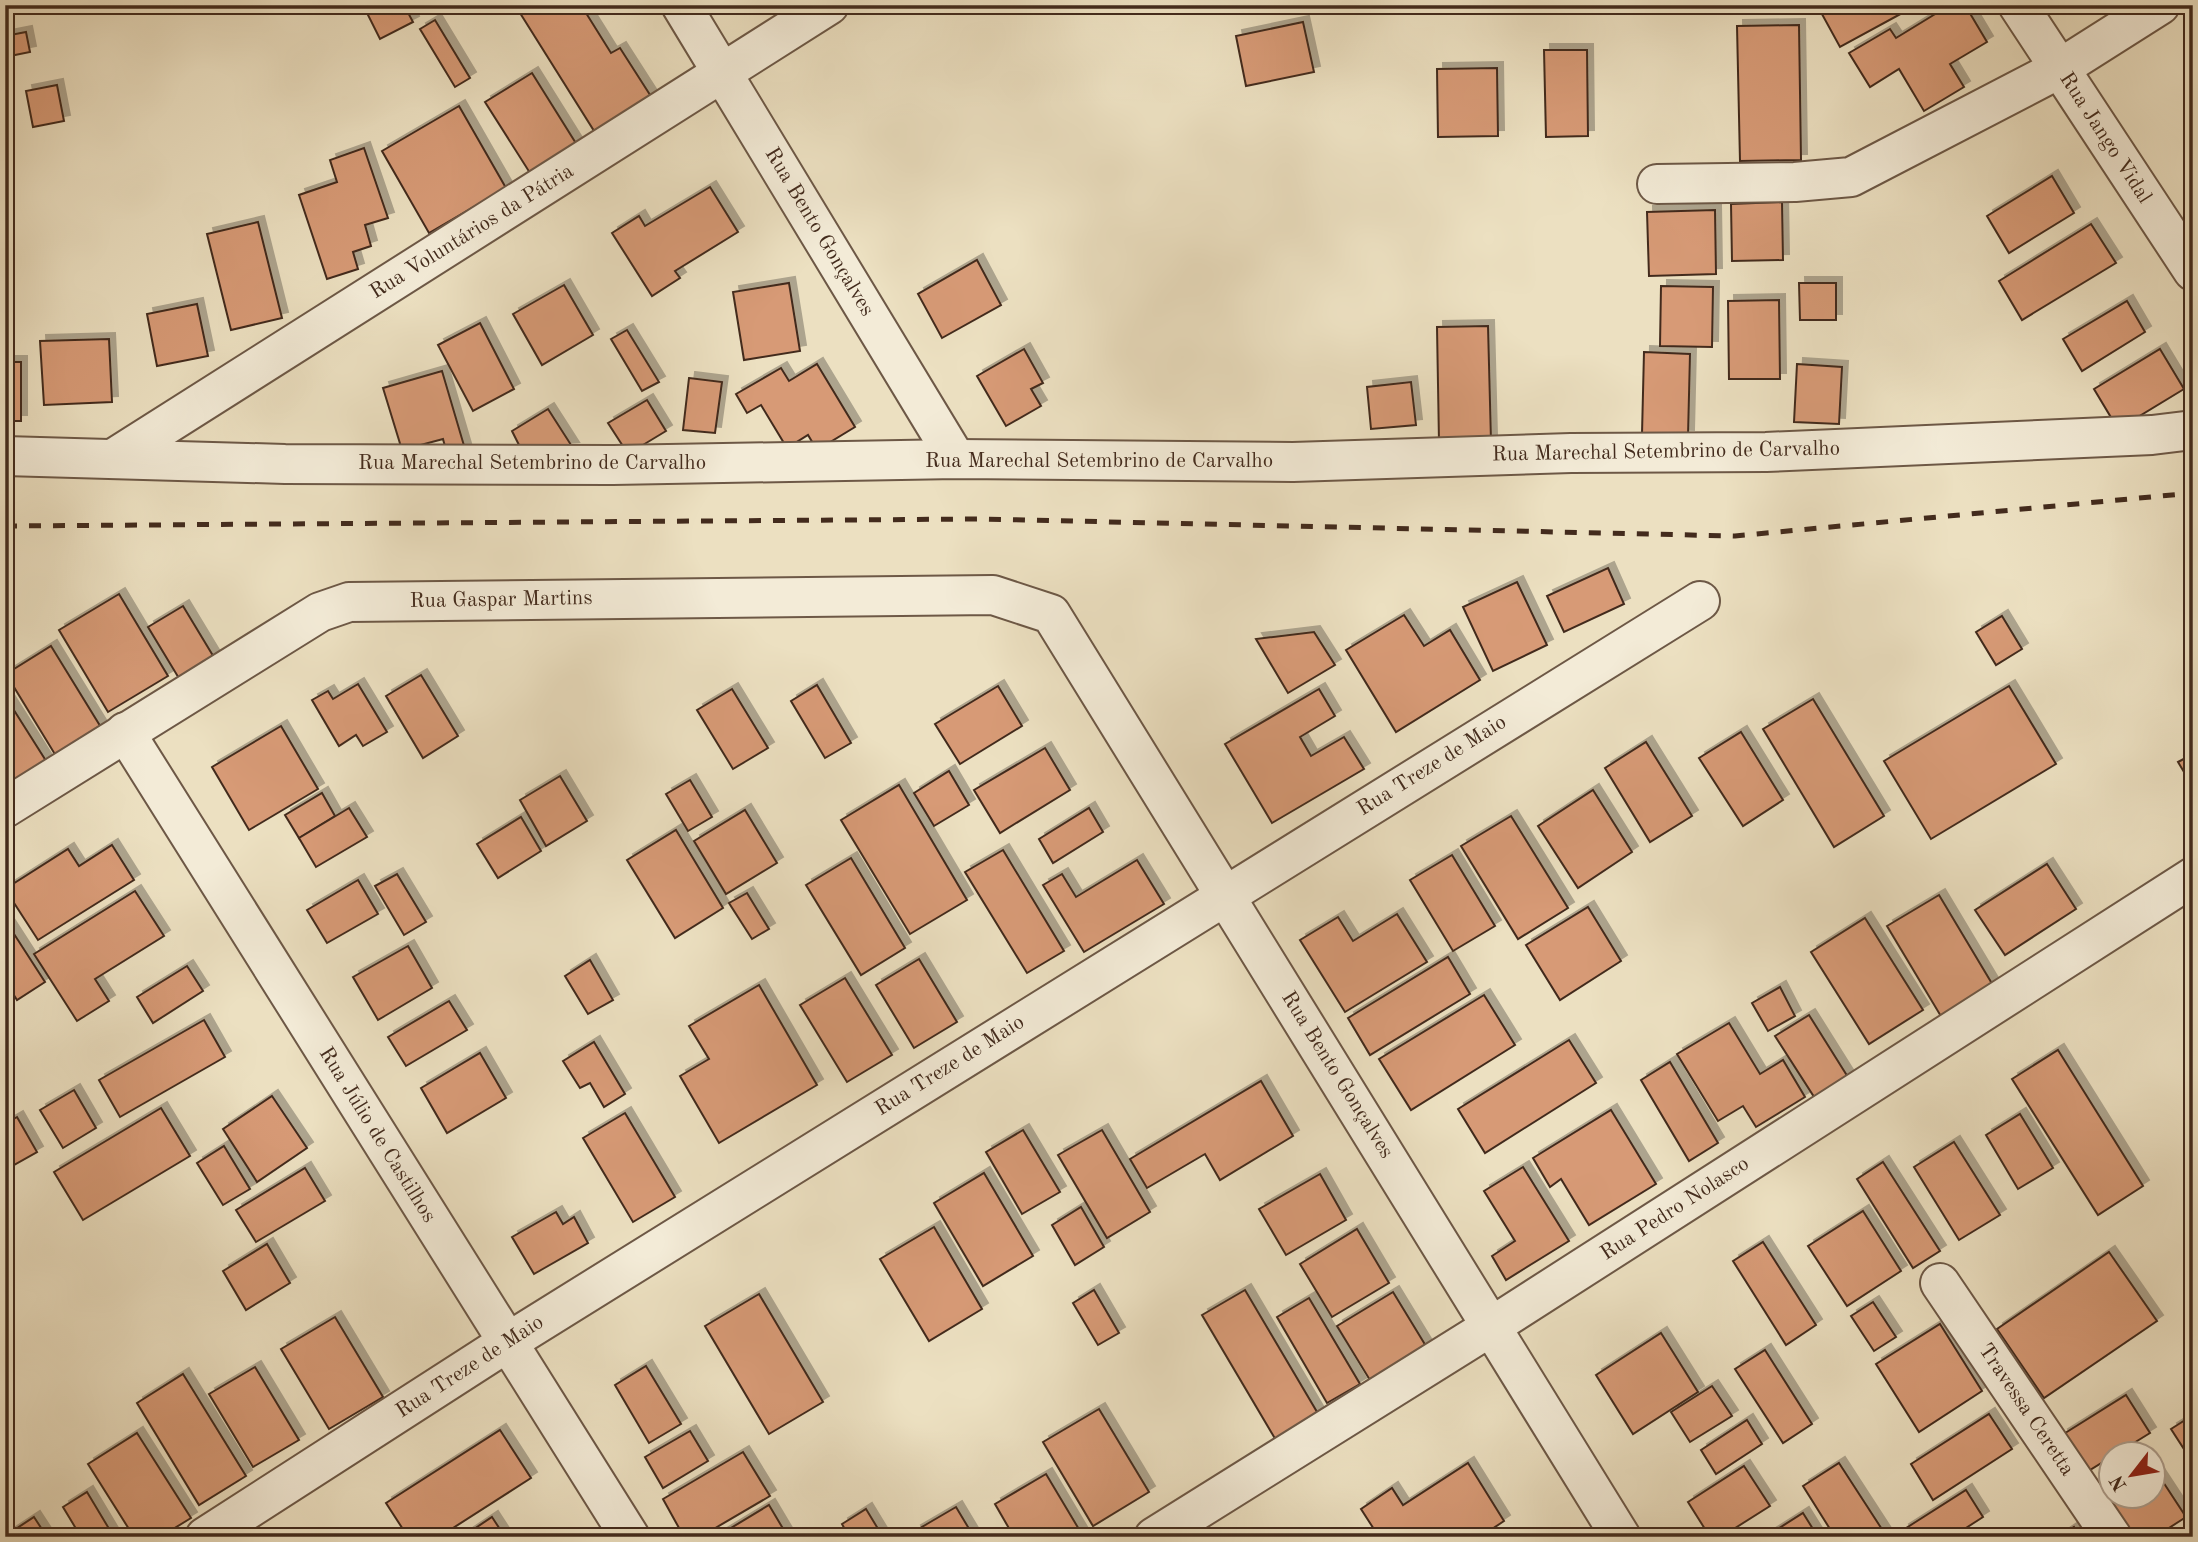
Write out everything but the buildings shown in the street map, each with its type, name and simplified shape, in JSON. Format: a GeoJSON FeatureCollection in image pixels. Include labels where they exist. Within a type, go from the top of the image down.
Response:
{"type":"FeatureCollection","features":[{"type":"Feature","properties":{"kind":"street","name":"Rua Bento Gonçalves"},"geometry":{"type":"LineString","coordinates":[[681,5],[956,459]]}},
{"type":"Feature","properties":{"kind":"street","name":"Rua Voluntários da Pátria"},"geometry":{"type":"LineString","coordinates":[[114,458],[829,5]]}},
{"type":"Feature","properties":{"kind":"street","name":"Rua Jango Vidal"},"geometry":{"type":"LineString","coordinates":[[2018,5],[2193,271]]}},
{"type":"Feature","properties":{"kind":"street"},"geometry":{"type":"LineString","coordinates":[[1657,184],[1795,182],[1851,177],[2059,69],[2160,5]]}},
{"type":"Feature","properties":{"kind":"street","name":"Rua Marechal Setembrino de Carvalho"},"geometry":{"type":"LineString","coordinates":[[5,456],[285,464],[599,465],[956,459],[1293,462],[1571,453],[1766,452],[2152,435],[2193,430]]}},
{"type":"Feature","properties":{"kind":"street","name":"Rua Gaspar Martins"},"geometry":{"type":"LineString","coordinates":[[5,808],[320,612],[349,602],[993,595],[1051,614]]}},
{"type":"Feature","properties":{"kind":"street","name":"Rua Treze de Maio"},"geometry":{"type":"LineString","coordinates":[[205,1537],[508,1342],[1700,601]]}},
{"type":"Feature","properties":{"kind":"street","name":"Rua Bento Gonçalves"},"geometry":{"type":"LineString","coordinates":[[1051,614],[1621,1537]]}},
{"type":"Feature","properties":{"kind":"street","name":"Rua Júlio de Castilhos"},"geometry":{"type":"LineString","coordinates":[[125,732],[629,1537]]}},
{"type":"Feature","properties":{"kind":"street","name":"Rua Pedro Nolasco"},"geometry":{"type":"LineString","coordinates":[[1154,1537],[1492,1326],[2193,877]]}},
{"type":"Feature","properties":{"kind":"street","name":"Travessa Ceretta"},"geometry":{"type":"LineString","coordinates":[[1940,1283],[2112,1537]]}},
{"type":"Feature","properties":{"kind":"railway"},"geometry":{"type":"LineString","coordinates":[[5,526],[981,519],[1735,536],[2193,493]]}}]}
